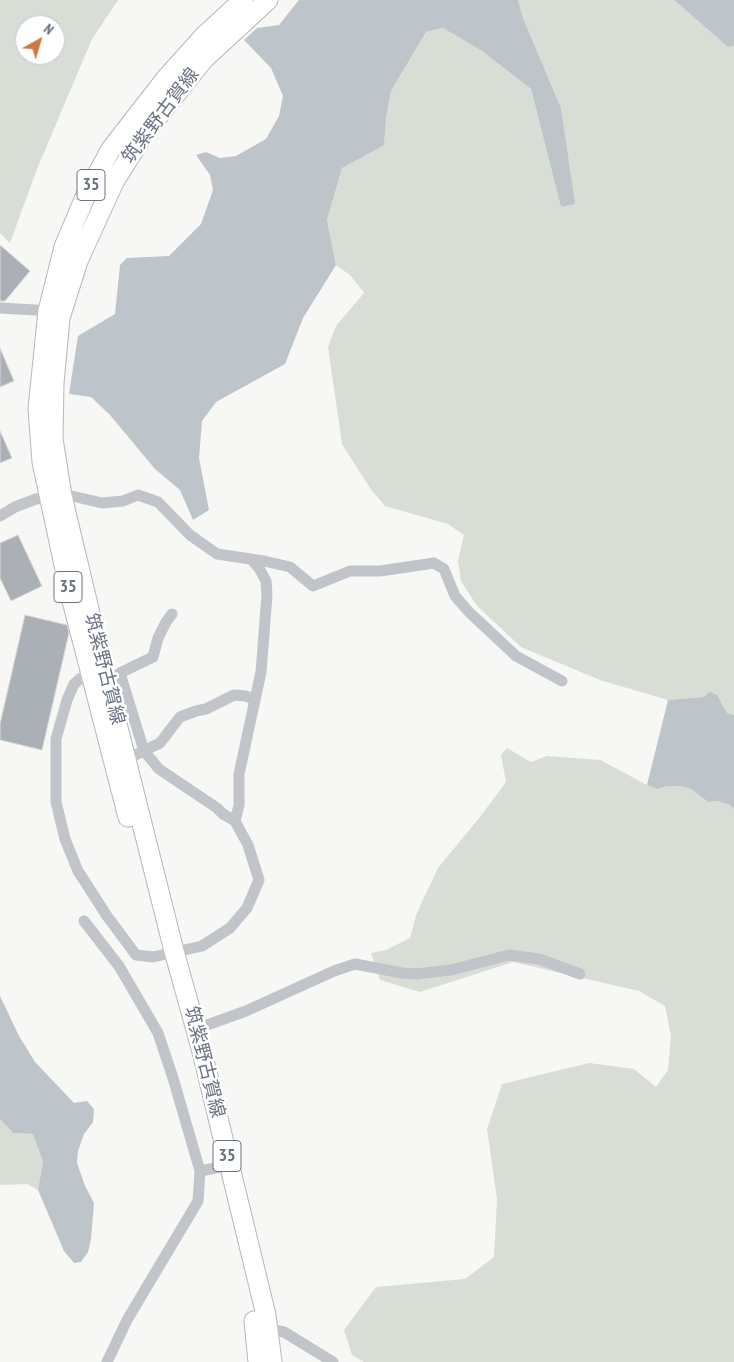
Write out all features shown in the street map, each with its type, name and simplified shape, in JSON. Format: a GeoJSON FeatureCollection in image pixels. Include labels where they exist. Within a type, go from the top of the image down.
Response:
{"type":"FeatureCollection","features":[{"type":"Feature","properties":{"kind":"main road","name":"筑紫野古賀線"},"geometry":{"type":"LineString","coordinates":[[224,1166],[196,1029],[169,952],[135,755],[98,673],[70,593],[55,497],[42,462],[38,408],[64,247],[84,197],[111,149],[167,77],[204,36],[243,0]]}},
{"type":"Feature","properties":{"kind":"main road","name":"筑紫野古賀線"},"geometry":{"type":"LineString","coordinates":[[55,311],[114,182],[141,139],[204,59],[268,0]]}},
{"type":"Feature","properties":{"kind":"main road","name":"筑紫野古賀線"},"geometry":{"type":"LineString","coordinates":[[98,673],[224,1166],[271,1362]]}},
{"type":"Feature","properties":{"kind":"main road","name":"筑紫野古賀線"},"geometry":{"type":"LineString","coordinates":[[258,1362],[262,1328]]}},
{"type":"Feature","properties":{"kind":"street"},"geometry":{"type":"LineString","coordinates":[[0,308],[55,311]]}},
{"type":"Feature","properties":{"kind":"street"},"geometry":{"type":"LineString","coordinates":[[0,516],[15,507],[36,499],[72,496],[102,503],[123,501],[138,496],[158,502],[190,535],[217,554],[290,568],[313,586],[350,571],[380,570],[434,563],[444,569],[455,596],[469,612],[516,656],[562,680]]}},
{"type":"Feature","properties":{"kind":"street"},"geometry":{"type":"LineString","coordinates":[[235,821],[239,804],[238,774],[261,672],[267,595],[266,581],[251,559]]}},
{"type":"Feature","properties":{"kind":"street"},"geometry":{"type":"LineString","coordinates":[[98,673],[82,678],[74,684],[67,700],[56,739],[56,802],[65,839],[78,871],[107,916],[136,955],[153,957],[202,946],[230,928],[247,908],[259,880],[248,845],[235,821],[159,769],[135,755],[120,674],[153,657],[158,638],[172,614]]}},
{"type":"Feature","properties":{"kind":"street"},"geometry":{"type":"LineString","coordinates":[[135,755],[160,743],[180,717],[206,709],[234,695],[246,696],[255,700]]}},
{"type":"Feature","properties":{"kind":"street"},"geometry":{"type":"LineString","coordinates":[[84,921],[120,966],[158,1033],[200,1171],[198,1201],[127,1320],[106,1362]]}},
{"type":"Feature","properties":{"kind":"street"},"geometry":{"type":"LineString","coordinates":[[196,1029],[246,1011],[334,971],[355,964],[416,974],[450,970],[509,955],[539,959],[580,974]]}},
{"type":"Feature","properties":{"kind":"street"},"geometry":{"type":"LineString","coordinates":[[200,1171],[224,1166]]}},
{"type":"Feature","properties":{"kind":"street"},"geometry":{"type":"LineString","coordinates":[[262,1328],[284,1332],[333,1362]]}},
{"type":"Feature","properties":{"kind":"shaded area"},"geometry":{"type":"Polygon","coordinates":[[[0,0],[118,0],[92,39],[37,169],[10,243],[0,233],[0,0]]]}},
{"type":"Feature","properties":{"kind":"shaded area"},"geometry":{"type":"Polygon","coordinates":[[[299,0],[518,0],[523,18],[561,108],[575,204],[561,207],[531,89],[482,51],[443,28],[426,32],[391,91],[384,145],[342,168],[327,220],[336,265],[303,318],[285,364],[216,402],[202,421],[199,458],[209,510],[193,520],[180,490],[155,469],[110,415],[91,397],[69,394],[78,336],[115,314],[120,265],[127,258],[169,256],[201,224],[213,190],[210,175],[196,155],[206,152],[220,158],[236,156],[266,139],[279,116],[283,96],[271,68],[244,40],[257,28],[279,25],[299,0]]]}},
{"type":"Feature","properties":{"kind":"shaded area"},"geometry":{"type":"Polygon","coordinates":[[[518,0],[674,0],[728,47],[734,46],[734,715],[727,713],[722,703],[704,697],[668,700],[600,680],[521,647],[477,606],[461,581],[458,561],[464,535],[448,524],[385,506],[372,491],[342,444],[328,347],[336,326],[364,293],[350,275],[336,265],[327,220],[342,168],[384,144],[391,91],[426,32],[443,28],[482,51],[531,89],[561,207],[574,204],[561,108],[523,18],[518,0]]]}},
{"type":"Feature","properties":{"kind":"shaded area"},"geometry":{"type":"Polygon","coordinates":[[[674,0],[734,0],[734,46],[728,47],[674,0]]]}},
{"type":"Feature","properties":{"kind":"shaded area"},"geometry":{"type":"Polygon","coordinates":[[[710,692],[717,695],[727,713],[734,715],[734,809],[730,805],[717,801],[708,802],[691,789],[680,786],[667,786],[657,789],[647,785],[668,700],[704,697],[710,692]]]}},
{"type":"Feature","properties":{"kind":"shaded area"},"geometry":{"type":"Polygon","coordinates":[[[507,748],[531,762],[547,756],[600,760],[657,789],[667,786],[680,786],[691,789],[708,802],[717,801],[730,805],[734,809],[734,1362],[364,1362],[352,1355],[344,1330],[376,1287],[465,1279],[494,1257],[497,1199],[487,1129],[502,1084],[589,1063],[634,1069],[656,1087],[668,1070],[671,1036],[665,1006],[639,991],[513,962],[420,992],[380,980],[371,953],[386,950],[410,938],[416,915],[438,868],[506,782],[501,755],[507,748]]]}},
{"type":"Feature","properties":{"kind":"shaded area"},"geometry":{"type":"Polygon","coordinates":[[[0,996],[19,1036],[35,1062],[74,1103],[87,1101],[94,1109],[93,1122],[84,1134],[78,1151],[77,1163],[85,1186],[94,1203],[91,1239],[88,1252],[81,1262],[74,1263],[64,1251],[38,1190],[43,1162],[33,1134],[13,1133],[0,1119],[0,996]]]}},
{"type":"Feature","properties":{"kind":"shaded area"},"geometry":{"type":"Polygon","coordinates":[[[0,1119],[13,1133],[33,1134],[43,1162],[38,1190],[27,1184],[0,1185],[0,1119]]]}},
{"type":"Feature","properties":{"kind":"building"},"geometry":{"type":"Polygon","coordinates":[[[0,245],[30,271],[5,301],[0,301],[0,245]]]}},
{"type":"Feature","properties":{"kind":"building"},"geometry":{"type":"Polygon","coordinates":[[[0,348],[14,381],[0,387],[0,348]]]}},
{"type":"Feature","properties":{"kind":"building"},"geometry":{"type":"Polygon","coordinates":[[[0,431],[12,458],[0,463],[0,431]]]}},
{"type":"Feature","properties":{"kind":"building"},"geometry":{"type":"Polygon","coordinates":[[[18,535],[42,586],[11,601],[0,578],[0,543],[18,535]]]}},
{"type":"Feature","properties":{"kind":"building"},"geometry":{"type":"Polygon","coordinates":[[[25,615],[67,625],[69,633],[42,750],[0,740],[0,724],[25,615]]]}}]}
